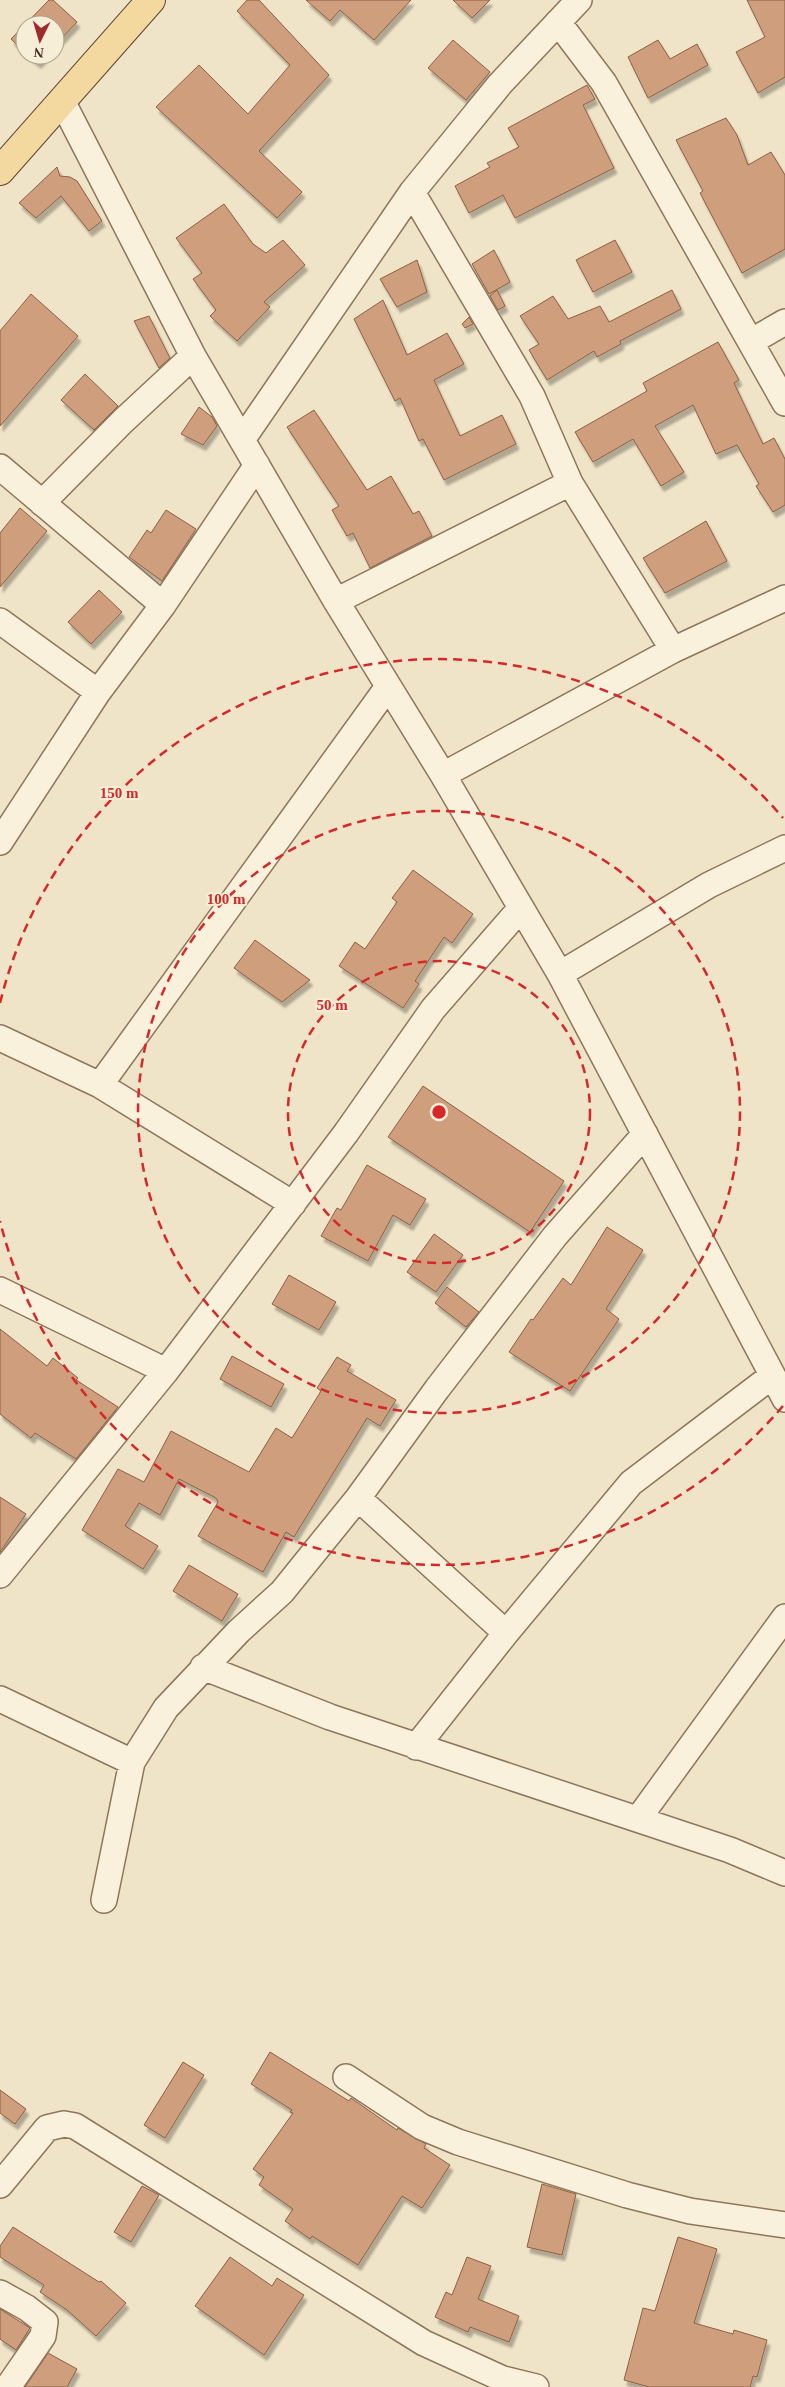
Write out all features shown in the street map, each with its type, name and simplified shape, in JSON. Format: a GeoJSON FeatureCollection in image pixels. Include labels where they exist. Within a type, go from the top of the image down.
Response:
{"type":"FeatureCollection","features":[{"type":"Feature","properties":{"kind":"main road"},"geometry":{"type":"LineString","coordinates":[[0,171],[151,0]]}},
{"type":"Feature","properties":{"kind":"street"},"geometry":{"type":"LineString","coordinates":[[242,440],[412,192],[500,84],[579,0]]}},
{"type":"Feature","properties":{"kind":"street"},"geometry":{"type":"LineString","coordinates":[[558,22],[604,83],[752,341],[785,403]]}},
{"type":"Feature","properties":{"kind":"street"},"geometry":{"type":"LineString","coordinates":[[62,101],[193,356],[387,688],[444,775],[560,974],[785,1399]]}},
{"type":"Feature","properties":{"kind":"street"},"geometry":{"type":"LineString","coordinates":[[412,192],[532,396],[570,483],[673,650]]}},
{"type":"Feature","properties":{"kind":"street"},"geometry":{"type":"LineString","coordinates":[[752,341],[785,322]]}},
{"type":"Feature","properties":{"kind":"street"},"geometry":{"type":"LineString","coordinates":[[42,503],[123,421],[193,356]]}},
{"type":"Feature","properties":{"kind":"street"},"geometry":{"type":"LineString","coordinates":[[0,842],[98,692],[163,605],[256,464]]}},
{"type":"Feature","properties":{"kind":"street"},"geometry":{"type":"LineString","coordinates":[[0,467],[163,605]]}},
{"type":"Feature","properties":{"kind":"street"},"geometry":{"type":"LineString","coordinates":[[336,601],[570,483]]}},
{"type":"Feature","properties":{"kind":"street"},"geometry":{"type":"LineString","coordinates":[[444,775],[673,650],[785,598]]}},
{"type":"Feature","properties":{"kind":"street"},"geometry":{"type":"LineString","coordinates":[[0,621],[98,692]]}},
{"type":"Feature","properties":{"kind":"street"},"geometry":{"type":"LineString","coordinates":[[100,1085],[387,688]]}},
{"type":"Feature","properties":{"kind":"street"},"geometry":{"type":"LineString","coordinates":[[560,974],[709,886],[785,848]]}},
{"type":"Feature","properties":{"kind":"street"},"geometry":{"type":"LineString","coordinates":[[0,1575],[166,1372],[346,1133],[433,1009],[521,908]]}},
{"type":"Feature","properties":{"kind":"street"},"geometry":{"type":"LineString","coordinates":[[0,1038],[100,1085],[293,1204]]}},
{"type":"Feature","properties":{"kind":"street"},"geometry":{"type":"LineString","coordinates":[[104,1900],[132,1762],[166,1708],[238,1631],[282,1592],[358,1498],[437,1388],[555,1236],[645,1134]]}},
{"type":"Feature","properties":{"kind":"street"},"geometry":{"type":"LineString","coordinates":[[0,1290],[166,1372]]}},
{"type":"Feature","properties":{"kind":"street"},"geometry":{"type":"LineString","coordinates":[[416,1747],[506,1633],[632,1483],[772,1376]]}},
{"type":"Feature","properties":{"kind":"street"},"geometry":{"type":"LineString","coordinates":[[358,1498],[506,1633]]}},
{"type":"Feature","properties":{"kind":"street"},"geometry":{"type":"LineString","coordinates":[[638,1818],[785,1617]]}},
{"type":"Feature","properties":{"kind":"street"},"geometry":{"type":"LineString","coordinates":[[203,1667],[330,1717],[416,1747],[638,1818],[730,1850],[785,1873]]}},
{"type":"Feature","properties":{"kind":"street"},"geometry":{"type":"LineString","coordinates":[[0,1699],[132,1762]]}},
{"type":"Feature","properties":{"kind":"street"},"geometry":{"type":"LineString","coordinates":[[346,2077],[422,2128],[458,2142],[627,2195],[690,2210],[785,2225]]}},
{"type":"Feature","properties":{"kind":"street"},"geometry":{"type":"LineString","coordinates":[[0,2185],[47,2128],[64,2124],[75,2126],[424,2343],[501,2383],[536,2387]]}},
{"type":"Feature","properties":{"kind":"street"},"geometry":{"type":"LineString","coordinates":[[0,2293],[28,2308],[45,2322],[43,2336],[8,2387]]}},
{"type":"Feature","properties":{"kind":"building"},"geometry":{"type":"Polygon","coordinates":[[[49,0],[53,0],[77,22],[65,35],[65,15],[34,15],[49,0]]]}},
{"type":"Feature","properties":{"kind":"building"},"geometry":{"type":"Polygon","coordinates":[[[247,0],[259,0],[329,75],[259,151],[302,192],[277,218],[156,107],[199,65],[248,114],[290,65],[237,11],[247,0]]]}},
{"type":"Feature","properties":{"kind":"building"},"geometry":{"type":"Polygon","coordinates":[[[306,0],[411,0],[374,40],[340,10],[330,21],[306,0]]]}},
{"type":"Feature","properties":{"kind":"building"},"geometry":{"type":"Polygon","coordinates":[[[453,0],[490,0],[472,18],[453,0]]]}},
{"type":"Feature","properties":{"kind":"building"},"geometry":{"type":"Polygon","coordinates":[[[747,0],[785,0],[785,77],[758,93],[736,52],[765,37],[747,0]]]}},
{"type":"Feature","properties":{"kind":"building"},"geometry":{"type":"Polygon","coordinates":[[[15,35],[15,43],[11,39],[15,35]]]}},
{"type":"Feature","properties":{"kind":"building"},"geometry":{"type":"Polygon","coordinates":[[[453,40],[490,72],[466,100],[428,68],[453,40]]]}},
{"type":"Feature","properties":{"kind":"building"},"geometry":{"type":"Polygon","coordinates":[[[658,40],[670,59],[697,44],[708,65],[648,98],[628,57],[658,40]]]}},
{"type":"Feature","properties":{"kind":"building"},"geometry":{"type":"Polygon","coordinates":[[[587,85],[595,99],[583,105],[614,168],[515,218],[503,195],[469,213],[455,186],[490,167],[487,163],[519,147],[508,128],[587,85]]]}},
{"type":"Feature","properties":{"kind":"building"},"geometry":{"type":"Polygon","coordinates":[[[726,118],[737,135],[748,165],[771,152],[785,175],[785,249],[742,273],[700,193],[703,191],[676,140],[726,118]]]}},
{"type":"Feature","properties":{"kind":"building"},"geometry":{"type":"Polygon","coordinates":[[[57,167],[60,176],[70,177],[77,181],[102,221],[89,231],[61,196],[36,218],[19,203],[57,167]]]}},
{"type":"Feature","properties":{"kind":"building"},"geometry":{"type":"Polygon","coordinates":[[[224,204],[253,244],[266,253],[283,240],[305,265],[264,302],[270,307],[237,341],[210,316],[216,310],[193,279],[202,273],[176,238],[224,204]]]}},
{"type":"Feature","properties":{"kind":"building"},"geometry":{"type":"Polygon","coordinates":[[[615,240],[632,272],[593,292],[576,260],[615,240]]]}},
{"type":"Feature","properties":{"kind":"building"},"geometry":{"type":"Polygon","coordinates":[[[494,250],[510,282],[489,294],[472,264],[494,250]]]}},
{"type":"Feature","properties":{"kind":"building"},"geometry":{"type":"Polygon","coordinates":[[[417,260],[427,292],[397,307],[380,279],[417,260]]]}},
{"type":"Feature","properties":{"kind":"building"},"geometry":{"type":"Polygon","coordinates":[[[497,290],[505,306],[498,310],[490,296],[497,290]]]}},
{"type":"Feature","properties":{"kind":"building"},"geometry":{"type":"Polygon","coordinates":[[[672,290],[681,309],[620,341],[621,344],[597,357],[594,351],[547,380],[529,350],[539,344],[520,316],[553,296],[568,319],[600,306],[609,322],[672,290]]]}},
{"type":"Feature","properties":{"kind":"building"},"geometry":{"type":"Polygon","coordinates":[[[31,294],[78,336],[0,426],[0,331],[31,294]]]}},
{"type":"Feature","properties":{"kind":"building"},"geometry":{"type":"Polygon","coordinates":[[[383,300],[407,355],[447,333],[464,364],[434,380],[460,436],[502,415],[516,444],[444,480],[423,439],[419,441],[400,398],[395,401],[354,319],[383,300]]]}},
{"type":"Feature","properties":{"kind":"building"},"geometry":{"type":"Polygon","coordinates":[[[149,316],[170,358],[159,368],[134,321],[149,316]]]}},
{"type":"Feature","properties":{"kind":"building"},"geometry":{"type":"Polygon","coordinates":[[[469,317],[473,324],[465,328],[462,324],[469,317]]]}},
{"type":"Feature","properties":{"kind":"building"},"geometry":{"type":"Polygon","coordinates":[[[718,342],[739,380],[734,383],[763,444],[774,438],[785,459],[785,505],[773,512],[756,486],[759,484],[737,445],[716,454],[693,405],[655,426],[684,472],[661,486],[633,439],[593,462],[575,432],[647,391],[643,383],[718,342]]]}},
{"type":"Feature","properties":{"kind":"building"},"geometry":{"type":"Polygon","coordinates":[[[85,374],[118,406],[94,430],[61,400],[85,374]]]}},
{"type":"Feature","properties":{"kind":"building"},"geometry":{"type":"Polygon","coordinates":[[[199,407],[212,417],[217,426],[203,445],[181,434],[199,407]]]}},
{"type":"Feature","properties":{"kind":"building"},"geometry":{"type":"Polygon","coordinates":[[[314,410],[367,490],[391,476],[413,514],[419,511],[432,536],[370,568],[353,533],[347,536],[332,510],[339,506],[287,427],[314,410]]]}},
{"type":"Feature","properties":{"kind":"building"},"geometry":{"type":"Polygon","coordinates":[[[20,508],[47,531],[0,587],[0,533],[20,508]]]}},
{"type":"Feature","properties":{"kind":"building"},"geometry":{"type":"Polygon","coordinates":[[[166,510],[196,529],[162,581],[129,557],[147,530],[151,533],[166,510]]]}},
{"type":"Feature","properties":{"kind":"building"},"geometry":{"type":"Polygon","coordinates":[[[706,521],[727,561],[665,593],[643,558],[706,521]]]}},
{"type":"Feature","properties":{"kind":"building"},"geometry":{"type":"Polygon","coordinates":[[[99,590],[122,612],[91,644],[68,622],[99,590]]]}},
{"type":"Feature","properties":{"kind":"building"},"geometry":{"type":"Polygon","coordinates":[[[413,870],[473,914],[452,943],[444,937],[415,981],[419,984],[403,1008],[339,966],[355,942],[365,949],[397,902],[392,898],[413,870]]]}},
{"type":"Feature","properties":{"kind":"building"},"geometry":{"type":"Polygon","coordinates":[[[255,940],[310,980],[282,1002],[234,968],[255,940]]]}},
{"type":"Feature","properties":{"kind":"building"},"geometry":{"type":"Polygon","coordinates":[[[423,1086],[564,1181],[530,1232],[388,1137],[423,1086]]]}},
{"type":"Feature","properties":{"kind":"building"},"geometry":{"type":"Polygon","coordinates":[[[367,1165],[426,1199],[410,1225],[393,1215],[368,1261],[321,1236],[337,1208],[341,1210],[367,1165]]]}},
{"type":"Feature","properties":{"kind":"building"},"geometry":{"type":"Polygon","coordinates":[[[607,1227],[643,1250],[606,1309],[619,1319],[570,1391],[509,1352],[531,1319],[533,1320],[563,1278],[571,1285],[607,1227]]]}},
{"type":"Feature","properties":{"kind":"building"},"geometry":{"type":"Polygon","coordinates":[[[434,1234],[463,1255],[436,1292],[407,1272],[434,1234]]]}},
{"type":"Feature","properties":{"kind":"building"},"geometry":{"type":"Polygon","coordinates":[[[289,1275],[336,1302],[319,1330],[272,1304],[289,1275]]]}},
{"type":"Feature","properties":{"kind":"building"},"geometry":{"type":"Polygon","coordinates":[[[447,1287],[479,1312],[466,1327],[435,1303],[447,1287]]]}},
{"type":"Feature","properties":{"kind":"building"},"geometry":{"type":"Polygon","coordinates":[[[0,1329],[47,1366],[53,1358],[78,1378],[76,1380],[118,1407],[76,1459],[35,1433],[31,1438],[0,1414],[0,1329]]]}},
{"type":"Feature","properties":{"kind":"building"},"geometry":{"type":"Polygon","coordinates":[[[232,1356],[284,1384],[271,1407],[220,1379],[232,1356]]]}},
{"type":"Feature","properties":{"kind":"building"},"geometry":{"type":"Polygon","coordinates":[[[337,1357],[351,1365],[347,1371],[396,1400],[380,1426],[367,1418],[294,1537],[286,1532],[263,1572],[198,1536],[218,1502],[216,1498],[179,1479],[160,1515],[139,1503],[125,1526],[158,1546],[143,1569],[82,1530],[118,1469],[144,1482],[171,1431],[249,1472],[276,1428],[292,1438],[321,1391],[317,1388],[337,1357]]]}},
{"type":"Feature","properties":{"kind":"building"},"geometry":{"type":"Polygon","coordinates":[[[0,1497],[26,1514],[0,1552],[0,1497]]]}},
{"type":"Feature","properties":{"kind":"building"},"geometry":{"type":"Polygon","coordinates":[[[189,1565],[238,1594],[222,1621],[173,1591],[189,1565]]]}},
{"type":"Feature","properties":{"kind":"building"},"geometry":{"type":"Polygon","coordinates":[[[270,2052],[349,2101],[351,2098],[397,2130],[398,2128],[426,2144],[424,2148],[450,2165],[422,2208],[402,2196],[358,2265],[312,2236],[310,2239],[285,2221],[293,2209],[259,2185],[264,2177],[253,2169],[293,2113],[290,2112],[292,2110],[251,2084],[270,2052]]]}},
{"type":"Feature","properties":{"kind":"building"},"geometry":{"type":"Polygon","coordinates":[[[183,2062],[204,2075],[165,2138],[144,2125],[183,2062]]]}},
{"type":"Feature","properties":{"kind":"building"},"geometry":{"type":"Polygon","coordinates":[[[0,2090],[26,2109],[15,2124],[0,2113],[0,2090]]]}},
{"type":"Feature","properties":{"kind":"building"},"geometry":{"type":"Polygon","coordinates":[[[542,2184],[576,2194],[562,2255],[527,2247],[542,2184]]]}},
{"type":"Feature","properties":{"kind":"building"},"geometry":{"type":"Polygon","coordinates":[[[142,2186],[159,2195],[131,2242],[114,2232],[142,2186]]]}},
{"type":"Feature","properties":{"kind":"building"},"geometry":{"type":"Polygon","coordinates":[[[13,2227],[99,2282],[101,2281],[126,2303],[96,2336],[67,2310],[40,2292],[44,2285],[0,2257],[0,2246],[13,2227]]]}},
{"type":"Feature","properties":{"kind":"building"},"geometry":{"type":"Polygon","coordinates":[[[678,2237],[717,2249],[694,2323],[733,2334],[734,2330],[767,2340],[757,2377],[753,2376],[750,2387],[649,2387],[624,2380],[643,2308],[655,2311],[678,2237]]]}},
{"type":"Feature","properties":{"kind":"building"},"geometry":{"type":"Polygon","coordinates":[[[230,2257],[272,2286],[277,2278],[304,2295],[264,2355],[195,2306],[230,2257]]]}},
{"type":"Feature","properties":{"kind":"building"},"geometry":{"type":"Polygon","coordinates":[[[467,2257],[491,2266],[478,2299],[519,2316],[509,2342],[470,2327],[468,2332],[435,2317],[446,2292],[452,2295],[467,2257]]]}},
{"type":"Feature","properties":{"kind":"building"},"geometry":{"type":"Polygon","coordinates":[[[0,2309],[30,2328],[16,2350],[0,2339],[0,2309]]]}},
{"type":"Feature","properties":{"kind":"building"},"geometry":{"type":"Polygon","coordinates":[[[48,2353],[77,2369],[67,2387],[25,2387],[48,2353]]]}}]}
